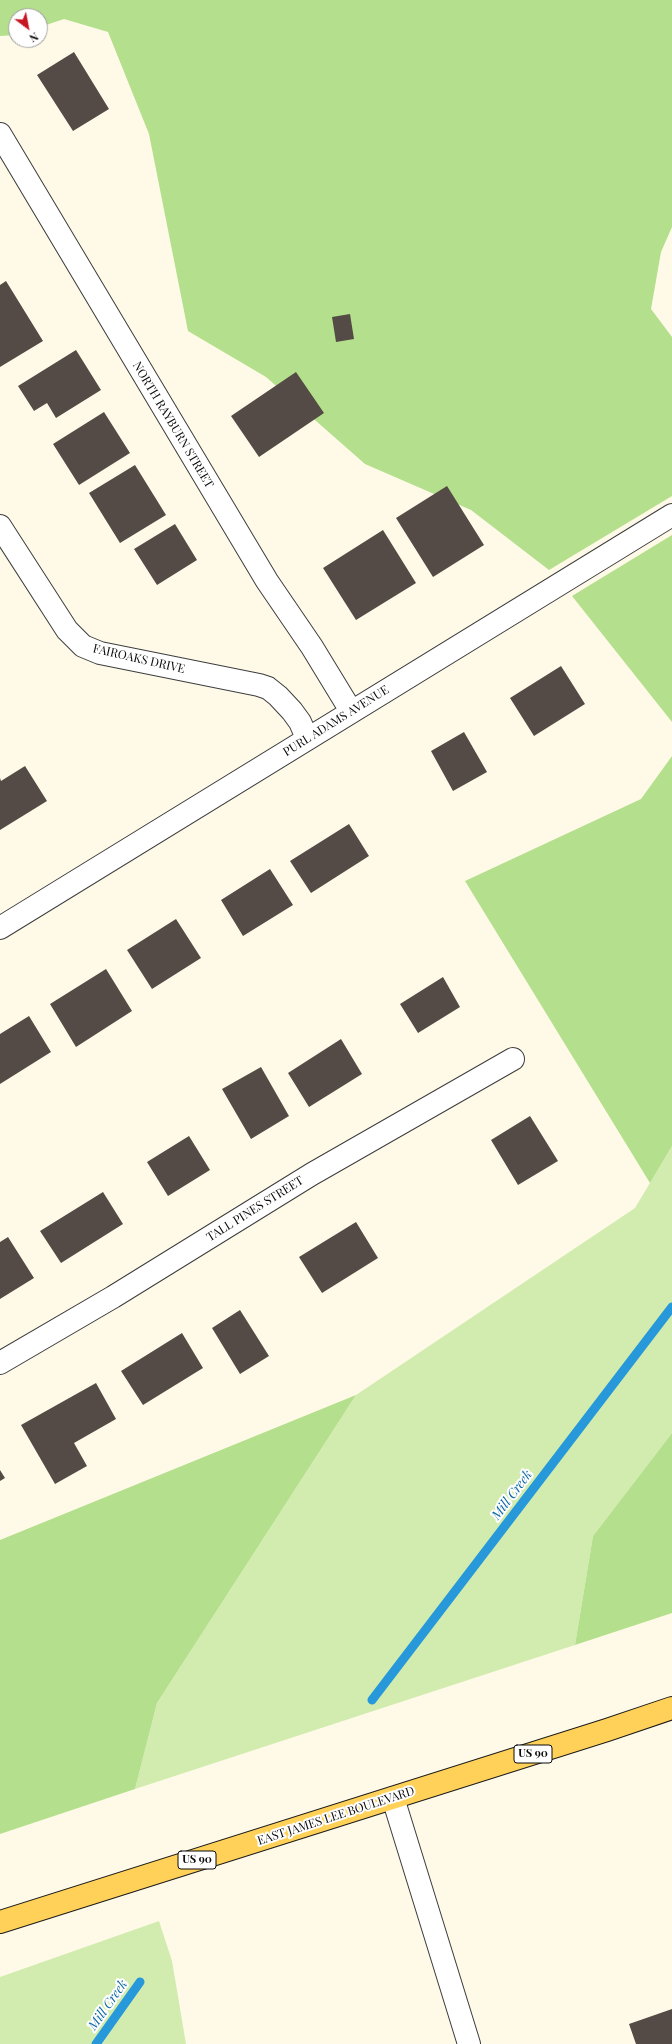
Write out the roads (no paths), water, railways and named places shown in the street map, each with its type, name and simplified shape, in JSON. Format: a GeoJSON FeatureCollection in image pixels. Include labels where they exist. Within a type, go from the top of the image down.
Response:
{"type":"FeatureCollection","features":[{"type":"Feature","properties":{"kind":"main road","name":"EAST JAMES LEE BOULEVARD"},"geometry":{"type":"LineString","coordinates":[[0,1922],[607,1730],[672,1708]]}},
{"type":"Feature","properties":{"kind":"street","name":"NORTH RAYBURN STREET"},"geometry":{"type":"LineString","coordinates":[[0,134],[267,581],[312,647],[351,711]]}},
{"type":"Feature","properties":{"kind":"street","name":"PURL ADAMS AVENUE"},"geometry":{"type":"LineString","coordinates":[[0,928],[276,759],[303,730],[351,711],[672,515]]}},
{"type":"Feature","properties":{"kind":"street","name":"FAIROAKS DRIVE"},"geometry":{"type":"LineString","coordinates":[[0,526],[67,630],[83,646],[100,653],[259,685],[278,696],[303,730]]}},
{"type":"Feature","properties":{"kind":"street","name":"TALL PINES STREET"},"geometry":{"type":"LineString","coordinates":[[0,1363],[113,1297],[338,1158],[513,1059]]}},
{"type":"Feature","properties":{"kind":"street"},"geometry":{"type":"LineString","coordinates":[[393,1798],[469,2044]]}},
{"type":"Feature","properties":{"kind":"waterway","name":"Mill Creek"},"geometry":{"type":"LineString","coordinates":[[372,1700],[672,1307]]}},
{"type":"Feature","properties":{"kind":"waterway","name":"Mill Creek"},"geometry":{"type":"LineString","coordinates":[[96,2044],[140,1982]]}}]}
